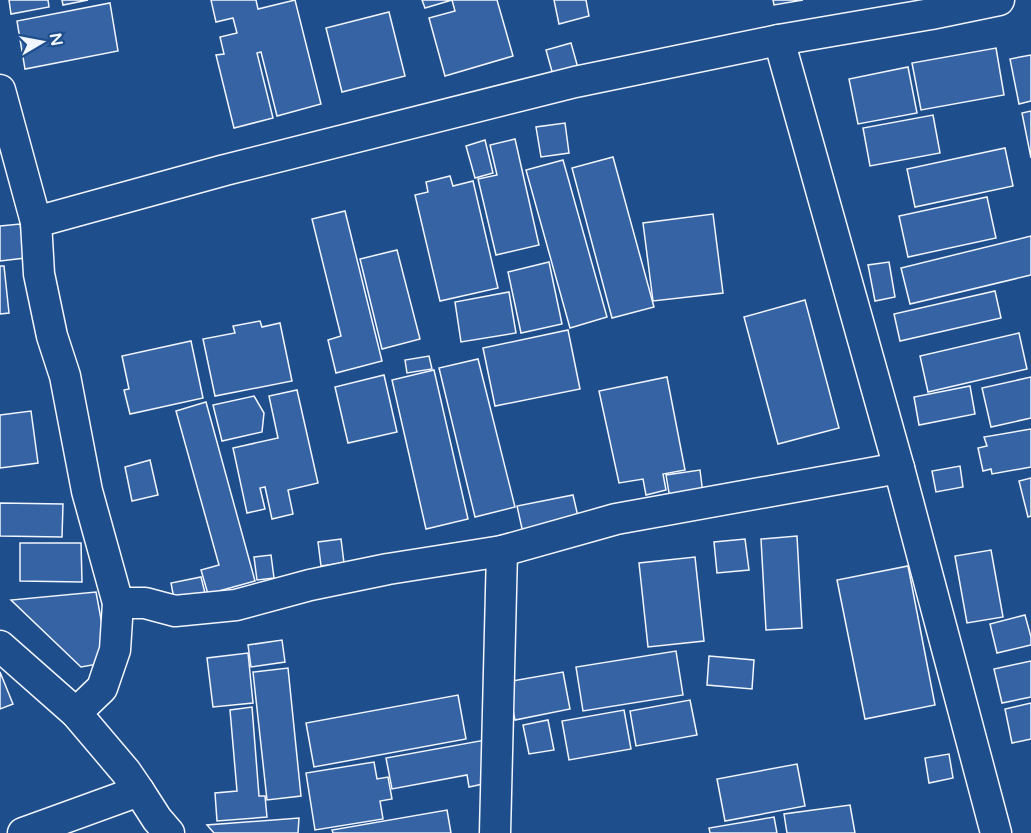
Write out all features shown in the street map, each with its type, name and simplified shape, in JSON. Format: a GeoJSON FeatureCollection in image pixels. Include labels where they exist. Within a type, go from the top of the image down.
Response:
{"type":"FeatureCollection","features":[{"type":"Feature","properties":{"kind":"street"},"geometry":{"type":"LineString","coordinates":[[36,222],[225,170],[575,82],[778,40],[999,0]]}},
{"type":"Feature","properties":{"kind":"street"},"geometry":{"type":"LineString","coordinates":[[778,40],[898,468],[996,833]]}},
{"type":"Feature","properties":{"kind":"street"},"geometry":{"type":"LineString","coordinates":[[0,90],[36,222],[39,274],[52,336],[65,376],[87,491],[118,603],[115,650],[102,688],[76,713]]}},
{"type":"Feature","properties":{"kind":"street"},"geometry":{"type":"LineString","coordinates":[[118,603],[145,603],[175,611],[236,605],[310,585],[388,569],[502,551],[616,519],[898,468]]}},
{"type":"Feature","properties":{"kind":"street"},"geometry":{"type":"LineString","coordinates":[[495,833],[502,551]]}},
{"type":"Feature","properties":{"kind":"street"},"geometry":{"type":"LineString","coordinates":[[0,646],[76,713],[140,790],[157,819],[169,833]]}},
{"type":"Feature","properties":{"kind":"street"},"geometry":{"type":"LineString","coordinates":[[23,833],[140,790]]}},
{"type":"Feature","properties":{"kind":"building"},"geometry":{"type":"Polygon","coordinates":[[[9,0],[48,0],[49,7],[11,14],[9,0]]]}},
{"type":"Feature","properties":{"kind":"building"},"geometry":{"type":"Polygon","coordinates":[[[62,0],[88,0],[63,5],[62,0]]]}},
{"type":"Feature","properties":{"kind":"building"},"geometry":{"type":"Polygon","coordinates":[[[211,0],[256,0],[258,9],[295,0],[321,104],[277,116],[261,52],[257,53],[273,118],[234,128],[216,55],[224,54],[220,37],[237,33],[233,18],[216,22],[211,0]]]}},
{"type":"Feature","properties":{"kind":"building"},"geometry":{"type":"Polygon","coordinates":[[[422,0],[452,0],[425,8],[422,0]]]}},
{"type":"Feature","properties":{"kind":"building"},"geometry":{"type":"Polygon","coordinates":[[[452,0],[497,0],[513,56],[445,76],[429,18],[455,11],[452,0]]]}},
{"type":"Feature","properties":{"kind":"building"},"geometry":{"type":"Polygon","coordinates":[[[554,0],[586,0],[589,16],[559,24],[554,0]]]}},
{"type":"Feature","properties":{"kind":"building"},"geometry":{"type":"Polygon","coordinates":[[[773,0],[803,0],[774,5],[773,0]]]}},
{"type":"Feature","properties":{"kind":"building"},"geometry":{"type":"Polygon","coordinates":[[[110,3],[118,51],[25,69],[17,21],[110,3]]]}},
{"type":"Feature","properties":{"kind":"building"},"geometry":{"type":"Polygon","coordinates":[[[389,12],[405,76],[342,92],[326,28],[389,12]]]}},
{"type":"Feature","properties":{"kind":"building"},"geometry":{"type":"Polygon","coordinates":[[[571,43],[578,68],[553,75],[546,50],[571,43]]]}},
{"type":"Feature","properties":{"kind":"building"},"geometry":{"type":"Polygon","coordinates":[[[996,48],[1004,95],[921,110],[912,63],[996,48]]]}},
{"type":"Feature","properties":{"kind":"building"},"geometry":{"type":"Polygon","coordinates":[[[1031,55],[1031,101],[1019,104],[1010,59],[1031,55]]]}},
{"type":"Feature","properties":{"kind":"building"},"geometry":{"type":"Polygon","coordinates":[[[908,67],[917,113],[858,124],[849,79],[908,67]]]}},
{"type":"Feature","properties":{"kind":"building"},"geometry":{"type":"Polygon","coordinates":[[[1031,111],[1031,158],[1022,113],[1031,111]]]}},
{"type":"Feature","properties":{"kind":"building"},"geometry":{"type":"Polygon","coordinates":[[[933,115],[940,153],[870,166],[863,128],[933,115]]]}},
{"type":"Feature","properties":{"kind":"building"},"geometry":{"type":"Polygon","coordinates":[[[565,123],[569,153],[541,157],[536,127],[565,123]]]}},
{"type":"Feature","properties":{"kind":"building"},"geometry":{"type":"Polygon","coordinates":[[[515,139],[539,245],[496,255],[478,179],[497,175],[490,145],[515,139]]]}},
{"type":"Feature","properties":{"kind":"building"},"geometry":{"type":"Polygon","coordinates":[[[485,140],[493,173],[475,178],[466,146],[485,140]]]}},
{"type":"Feature","properties":{"kind":"building"},"geometry":{"type":"Polygon","coordinates":[[[1005,148],[1013,186],[915,207],[907,169],[1005,148]]]}},
{"type":"Feature","properties":{"kind":"building"},"geometry":{"type":"Polygon","coordinates":[[[613,157],[654,307],[612,318],[572,168],[613,157]]]}},
{"type":"Feature","properties":{"kind":"building"},"geometry":{"type":"Polygon","coordinates":[[[563,160],[607,317],[570,328],[526,170],[563,160]]]}},
{"type":"Feature","properties":{"kind":"building"},"geometry":{"type":"Polygon","coordinates":[[[450,176],[453,186],[473,181],[498,288],[440,301],[415,195],[428,192],[426,182],[450,176]]]}},
{"type":"Feature","properties":{"kind":"building"},"geometry":{"type":"Polygon","coordinates":[[[987,197],[996,238],[908,257],[899,216],[987,197]]]}},
{"type":"Feature","properties":{"kind":"building"},"geometry":{"type":"Polygon","coordinates":[[[345,211],[382,361],[336,373],[328,340],[341,336],[312,219],[345,211]]]}},
{"type":"Feature","properties":{"kind":"building"},"geometry":{"type":"Polygon","coordinates":[[[713,214],[723,293],[653,301],[643,223],[713,214]]]}},
{"type":"Feature","properties":{"kind":"building"},"geometry":{"type":"Polygon","coordinates":[[[20,224],[25,258],[0,261],[0,226],[20,224]]]}},
{"type":"Feature","properties":{"kind":"building"},"geometry":{"type":"Polygon","coordinates":[[[1031,236],[1031,275],[910,304],[901,268],[1031,236]]]}},
{"type":"Feature","properties":{"kind":"building"},"geometry":{"type":"Polygon","coordinates":[[[397,250],[420,339],[382,349],[360,259],[397,250]]]}},
{"type":"Feature","properties":{"kind":"building"},"geometry":{"type":"Polygon","coordinates":[[[549,262],[562,324],[521,333],[508,272],[549,262]]]}},
{"type":"Feature","properties":{"kind":"building"},"geometry":{"type":"Polygon","coordinates":[[[889,262],[895,297],[875,301],[868,265],[889,262]]]}},
{"type":"Feature","properties":{"kind":"building"},"geometry":{"type":"Polygon","coordinates":[[[0,266],[4,266],[9,313],[0,314],[0,266]]]}},
{"type":"Feature","properties":{"kind":"building"},"geometry":{"type":"Polygon","coordinates":[[[995,291],[1001,318],[900,341],[894,314],[995,291]]]}},
{"type":"Feature","properties":{"kind":"building"},"geometry":{"type":"Polygon","coordinates":[[[509,292],[516,333],[461,342],[455,302],[509,292]]]}},
{"type":"Feature","properties":{"kind":"building"},"geometry":{"type":"Polygon","coordinates":[[[805,300],[839,428],[778,444],[744,317],[805,300]]]}},
{"type":"Feature","properties":{"kind":"building"},"geometry":{"type":"Polygon","coordinates":[[[260,321],[262,327],[280,323],[292,381],[215,396],[203,339],[235,333],[233,326],[260,321]]]}},
{"type":"Feature","properties":{"kind":"building"},"geometry":{"type":"Polygon","coordinates":[[[568,330],[580,389],[495,406],[483,348],[568,330]]]}},
{"type":"Feature","properties":{"kind":"building"},"geometry":{"type":"Polygon","coordinates":[[[1019,333],[1027,369],[928,392],[920,356],[1019,333]]]}},
{"type":"Feature","properties":{"kind":"building"},"geometry":{"type":"Polygon","coordinates":[[[191,341],[203,398],[130,414],[124,390],[129,389],[122,356],[191,341]]]}},
{"type":"Feature","properties":{"kind":"building"},"geometry":{"type":"Polygon","coordinates":[[[429,356],[432,369],[407,373],[405,360],[429,356]]]}},
{"type":"Feature","properties":{"kind":"building"},"geometry":{"type":"Polygon","coordinates":[[[478,359],[515,507],[475,517],[439,368],[478,359]]]}},
{"type":"Feature","properties":{"kind":"building"},"geometry":{"type":"Polygon","coordinates":[[[434,370],[468,519],[426,529],[392,380],[434,370]]]}},
{"type":"Feature","properties":{"kind":"building"},"geometry":{"type":"Polygon","coordinates":[[[384,375],[397,432],[348,443],[335,387],[384,375]]]}},
{"type":"Feature","properties":{"kind":"building"},"geometry":{"type":"Polygon","coordinates":[[[667,377],[685,470],[663,474],[666,490],[646,495],[643,479],[619,483],[599,391],[667,377]]]}},
{"type":"Feature","properties":{"kind":"building"},"geometry":{"type":"Polygon","coordinates":[[[1031,377],[1031,418],[991,427],[982,388],[1031,377]]]}},
{"type":"Feature","properties":{"kind":"building"},"geometry":{"type":"Polygon","coordinates":[[[970,386],[975,414],[919,425],[914,397],[970,386]]]}},
{"type":"Feature","properties":{"kind":"building"},"geometry":{"type":"Polygon","coordinates":[[[297,390],[318,483],[288,490],[293,514],[272,519],[265,487],[260,488],[265,509],[247,513],[233,448],[278,438],[269,396],[297,390]]]}},
{"type":"Feature","properties":{"kind":"building"},"geometry":{"type":"Polygon","coordinates":[[[254,396],[264,413],[262,432],[222,441],[213,405],[254,396]]]}},
{"type":"Feature","properties":{"kind":"building"},"geometry":{"type":"Polygon","coordinates":[[[206,402],[255,581],[208,594],[201,570],[219,565],[176,411],[206,402]]]}},
{"type":"Feature","properties":{"kind":"building"},"geometry":{"type":"Polygon","coordinates":[[[31,411],[38,463],[0,468],[0,415],[31,411]]]}},
{"type":"Feature","properties":{"kind":"building"},"geometry":{"type":"Polygon","coordinates":[[[1031,429],[1031,467],[992,474],[991,469],[983,471],[978,448],[987,446],[984,437],[1031,429]]]}},
{"type":"Feature","properties":{"kind":"building"},"geometry":{"type":"Polygon","coordinates":[[[150,460],[158,495],[132,501],[125,467],[150,460]]]}},
{"type":"Feature","properties":{"kind":"building"},"geometry":{"type":"Polygon","coordinates":[[[960,466],[963,487],[936,492],[932,471],[960,466]]]}},
{"type":"Feature","properties":{"kind":"building"},"geometry":{"type":"Polygon","coordinates":[[[700,470],[703,494],[670,499],[666,475],[700,470]]]}},
{"type":"Feature","properties":{"kind":"building"},"geometry":{"type":"Polygon","coordinates":[[[1031,478],[1031,516],[1028,517],[1019,481],[1031,478]]]}},
{"type":"Feature","properties":{"kind":"building"},"geometry":{"type":"Polygon","coordinates":[[[573,495],[579,521],[523,533],[517,506],[573,495]]]}},
{"type":"Feature","properties":{"kind":"building"},"geometry":{"type":"Polygon","coordinates":[[[0,503],[63,504],[62,537],[0,536],[0,503]]]}},
{"type":"Feature","properties":{"kind":"building"},"geometry":{"type":"Polygon","coordinates":[[[797,536],[802,628],[766,630],[761,539],[797,536]]]}},
{"type":"Feature","properties":{"kind":"building"},"geometry":{"type":"Polygon","coordinates":[[[341,539],[344,563],[321,566],[318,542],[341,539]]]}},
{"type":"Feature","properties":{"kind":"building"},"geometry":{"type":"Polygon","coordinates":[[[745,539],[749,570],[717,573],[714,542],[745,539]]]}},
{"type":"Feature","properties":{"kind":"building"},"geometry":{"type":"Polygon","coordinates":[[[20,543],[81,543],[82,582],[20,581],[20,543]]]}},
{"type":"Feature","properties":{"kind":"building"},"geometry":{"type":"Polygon","coordinates":[[[991,550],[1003,617],[967,623],[955,556],[991,550]]]}},
{"type":"Feature","properties":{"kind":"building"},"geometry":{"type":"Polygon","coordinates":[[[271,555],[274,578],[257,580],[254,557],[271,555]]]}},
{"type":"Feature","properties":{"kind":"building"},"geometry":{"type":"Polygon","coordinates":[[[695,557],[704,641],[648,647],[639,563],[695,557]]]}},
{"type":"Feature","properties":{"kind":"building"},"geometry":{"type":"Polygon","coordinates":[[[908,566],[935,705],[865,719],[837,580],[908,566]]]}},
{"type":"Feature","properties":{"kind":"building"},"geometry":{"type":"Polygon","coordinates":[[[201,577],[205,593],[174,599],[171,583],[201,577]]]}},
{"type":"Feature","properties":{"kind":"building"},"geometry":{"type":"Polygon","coordinates":[[[96,592],[109,662],[81,667],[11,600],[96,592]]]}},
{"type":"Feature","properties":{"kind":"building"},"geometry":{"type":"Polygon","coordinates":[[[1025,615],[1031,645],[997,653],[990,624],[1025,615]]]}},
{"type":"Feature","properties":{"kind":"building"},"geometry":{"type":"Polygon","coordinates":[[[282,640],[285,662],[251,667],[248,645],[282,640]]]}},
{"type":"Feature","properties":{"kind":"building"},"geometry":{"type":"Polygon","coordinates":[[[676,651],[683,695],[583,711],[576,667],[676,651]]]}},
{"type":"Feature","properties":{"kind":"building"},"geometry":{"type":"Polygon","coordinates":[[[248,653],[253,703],[213,707],[207,658],[248,653]]]}},
{"type":"Feature","properties":{"kind":"building"},"geometry":{"type":"Polygon","coordinates":[[[709,656],[754,660],[752,689],[707,685],[709,656]]]}},
{"type":"Feature","properties":{"kind":"building"},"geometry":{"type":"Polygon","coordinates":[[[1031,661],[1031,697],[1002,703],[994,669],[1031,661]]]}},
{"type":"Feature","properties":{"kind":"building"},"geometry":{"type":"Polygon","coordinates":[[[288,668],[301,796],[267,800],[253,672],[288,668]]]}},
{"type":"Feature","properties":{"kind":"building"},"geometry":{"type":"Polygon","coordinates":[[[0,672],[13,704],[0,709],[0,672]]]}},
{"type":"Feature","properties":{"kind":"building"},"geometry":{"type":"Polygon","coordinates":[[[563,672],[570,709],[515,720],[507,682],[563,672]]]}},
{"type":"Feature","properties":{"kind":"building"},"geometry":{"type":"Polygon","coordinates":[[[458,695],[466,739],[314,767],[306,723],[458,695]]]}},
{"type":"Feature","properties":{"kind":"building"},"geometry":{"type":"Polygon","coordinates":[[[690,700],[697,735],[636,746],[630,711],[690,700]]]}},
{"type":"Feature","properties":{"kind":"building"},"geometry":{"type":"Polygon","coordinates":[[[1031,703],[1031,739],[1012,743],[1005,709],[1031,703]]]}},
{"type":"Feature","properties":{"kind":"building"},"geometry":{"type":"Polygon","coordinates":[[[252,707],[259,796],[265,796],[267,817],[217,821],[215,793],[237,791],[230,710],[252,707]]]}},
{"type":"Feature","properties":{"kind":"building"},"geometry":{"type":"Polygon","coordinates":[[[624,710],[631,749],[569,760],[562,721],[624,710]]]}},
{"type":"Feature","properties":{"kind":"building"},"geometry":{"type":"Polygon","coordinates":[[[548,720],[554,750],[529,754],[523,725],[548,720]]]}},
{"type":"Feature","properties":{"kind":"building"},"geometry":{"type":"Polygon","coordinates":[[[485,740],[492,782],[469,787],[467,775],[392,789],[386,758],[485,740]]]}},
{"type":"Feature","properties":{"kind":"building"},"geometry":{"type":"Polygon","coordinates":[[[949,754],[953,778],[929,783],[925,758],[949,754]]]}},
{"type":"Feature","properties":{"kind":"building"},"geometry":{"type":"Polygon","coordinates":[[[374,762],[377,779],[388,777],[392,799],[380,801],[383,819],[315,830],[306,773],[374,762]]]}},
{"type":"Feature","properties":{"kind":"building"},"geometry":{"type":"Polygon","coordinates":[[[797,764],[805,806],[725,821],[717,779],[797,764]]]}},
{"type":"Feature","properties":{"kind":"building"},"geometry":{"type":"Polygon","coordinates":[[[850,805],[855,833],[787,833],[784,814],[850,805]]]}},
{"type":"Feature","properties":{"kind":"building"},"geometry":{"type":"Polygon","coordinates":[[[447,810],[451,833],[333,833],[332,830],[447,810]]]}},
{"type":"Feature","properties":{"kind":"building"},"geometry":{"type":"Polygon","coordinates":[[[774,817],[777,833],[710,833],[709,828],[774,817]]]}},
{"type":"Feature","properties":{"kind":"building"},"geometry":{"type":"Polygon","coordinates":[[[299,818],[298,833],[214,833],[207,825],[299,818]]]}}]}
